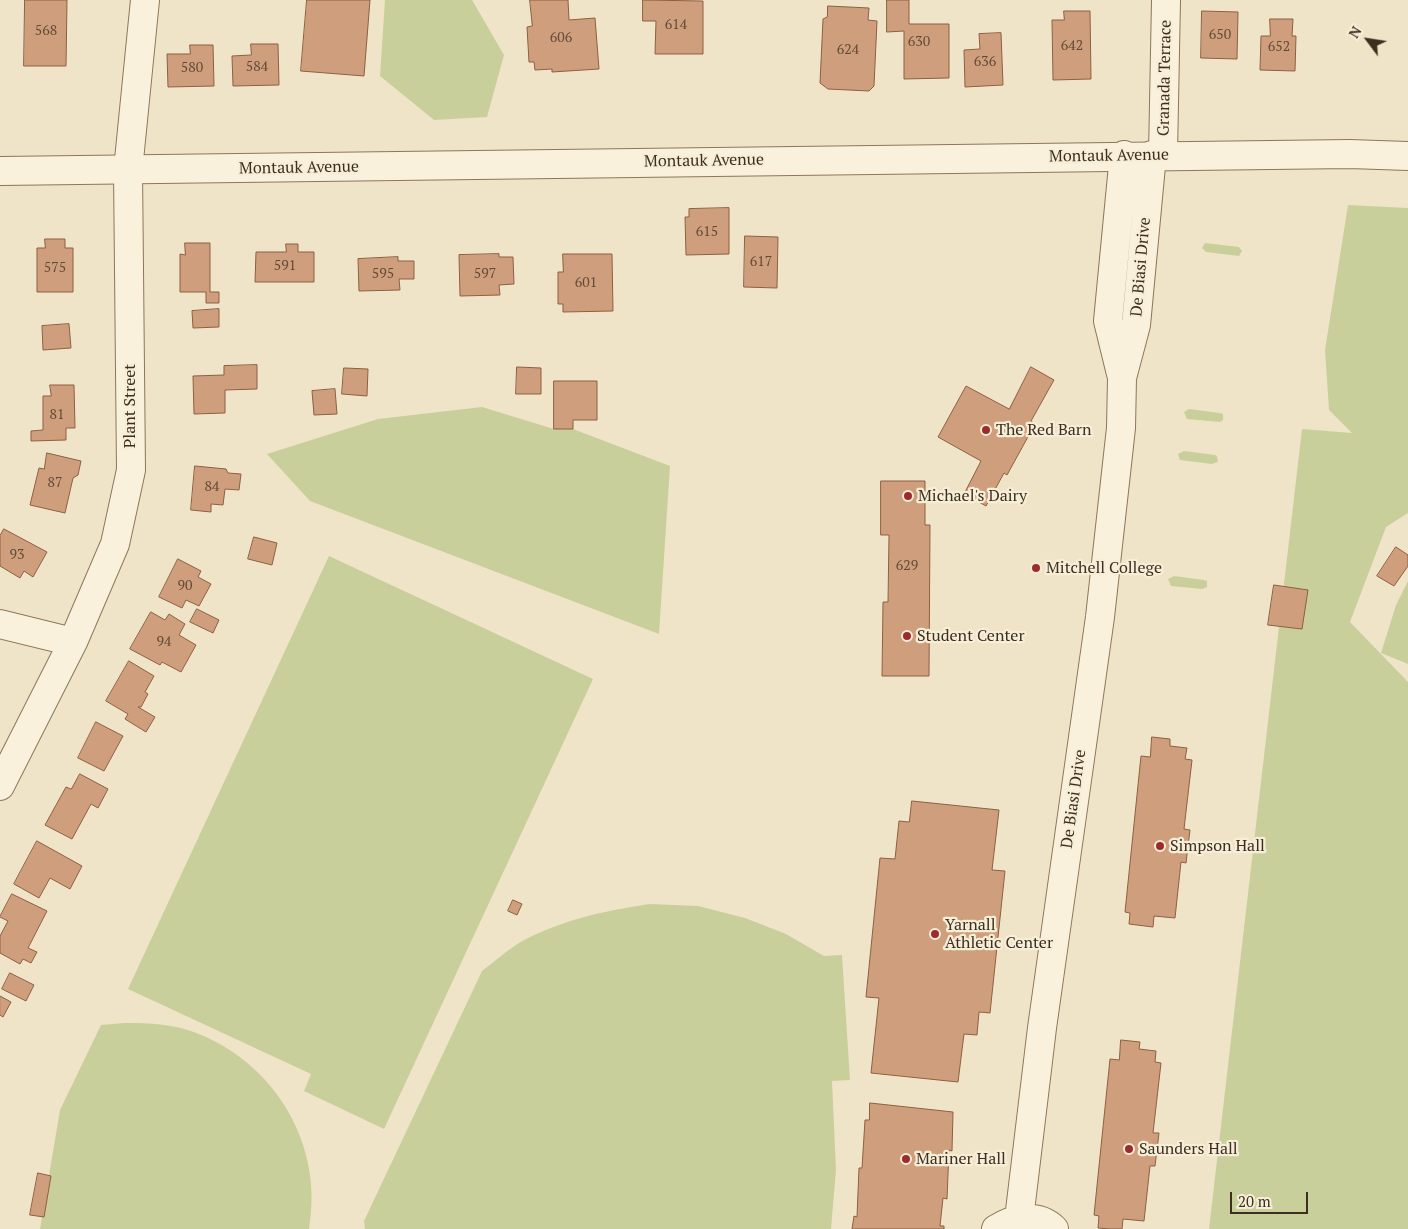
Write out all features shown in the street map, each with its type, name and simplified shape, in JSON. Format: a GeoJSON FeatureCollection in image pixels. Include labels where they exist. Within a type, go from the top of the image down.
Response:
{"type":"FeatureCollection","features":[{"type":"Feature","properties":{"kind":"street","name":"Plant Street"},"geometry":{"type":"LineString","coordinates":[[0,786],[73,642],[115,544],[131,470],[128,170],[145,0]]}},
{"type":"Feature","properties":{"kind":"street","name":"Granada Terrace"},"geometry":{"type":"LineString","coordinates":[[1157,155],[1166,0]]}},
{"type":"Feature","properties":{"kind":"street","name":"Montauk Avenue"},"geometry":{"type":"LineString","coordinates":[[0,171],[1157,155],[1350,154],[1408,156]]}},
{"type":"Feature","properties":{"kind":"street","name":"De Biasi Drive"},"geometry":{"type":"LineString","coordinates":[[1054,1229],[1036,1220],[1008,1224],[1042,1028],[1100,617],[1121,428],[1122,378],[1136,325],[1157,155]]}},
{"type":"Feature","properties":{"kind":"street","name":"De Biasi Drive"},"geometry":{"type":"LineString","coordinates":[[1122,378],[1108,321],[1124,156]]}},
{"type":"Feature","properties":{"kind":"street"},"geometry":{"type":"LineString","coordinates":[[0,624],[73,642]]}},
{"type":"Feature","properties":{"kind":"green space"},"geometry":{"type":"Polygon","coordinates":[[[385,0],[472,0],[504,55],[487,117],[434,120],[380,76],[385,0]]]}},
{"type":"Feature","properties":{"kind":"green space"},"geometry":{"type":"Polygon","coordinates":[[[1348,205],[1408,208],[1408,513],[1386,527],[1350,622],[1408,682],[1408,1229],[1209,1229],[1302,429],[1352,433],[1329,410],[1325,350],[1348,205]]]}},
{"type":"Feature","properties":{"kind":"green space"},"geometry":{"type":"Polygon","coordinates":[[[1205,243],[1239,247],[1242,251],[1239,256],[1206,252],[1202,248],[1205,243]]]}},
{"type":"Feature","properties":{"kind":"green space"},"geometry":{"type":"Polygon","coordinates":[[[482,407],[554,429],[573,429],[670,466],[659,634],[310,501],[267,454],[378,419],[482,407]]]}},
{"type":"Feature","properties":{"kind":"green space"},"geometry":{"type":"Polygon","coordinates":[[[1189,409],[1220,413],[1223,414],[1223,420],[1220,422],[1187,419],[1184,412],[1189,409]]]}},
{"type":"Feature","properties":{"kind":"green space"},"geometry":{"type":"Polygon","coordinates":[[[1184,451],[1215,455],[1218,462],[1212,464],[1180,460],[1178,454],[1184,451]]]}},
{"type":"Feature","properties":{"kind":"green space"},"geometry":{"type":"Polygon","coordinates":[[[329,556],[593,679],[384,1129],[304,1091],[311,1074],[128,989],[329,556]]]}},
{"type":"Feature","properties":{"kind":"green space"},"geometry":{"type":"Polygon","coordinates":[[[1174,576],[1207,581],[1207,587],[1202,589],[1171,586],[1168,579],[1174,576]]]}},
{"type":"Feature","properties":{"kind":"green space"},"geometry":{"type":"Polygon","coordinates":[[[1408,581],[1408,664],[1381,653],[1396,605],[1408,581]]]}},
{"type":"Feature","properties":{"kind":"green space"},"geometry":{"type":"Polygon","coordinates":[[[650,904],[698,906],[745,918],[786,934],[824,956],[842,955],[850,1080],[832,1081],[836,1170],[831,1229],[365,1229],[364,1221],[482,971],[519,943],[550,928],[599,913],[650,904]]]}},
{"type":"Feature","properties":{"kind":"green space"},"geometry":{"type":"Polygon","coordinates":[[[124,1023],[172,1026],[199,1034],[226,1048],[251,1066],[272,1087],[288,1112],[301,1139],[309,1168],[312,1198],[309,1229],[40,1229],[60,1110],[101,1025],[124,1023]]]}},
{"type":"Feature","properties":{"kind":"building"},"geometry":{"type":"Polygon","coordinates":[[[25,0],[67,0],[66,66],[24,66],[25,0]]]}},
{"type":"Feature","properties":{"kind":"building"},"geometry":{"type":"Polygon","coordinates":[[[307,0],[370,0],[364,76],[301,71],[307,0]]]}},
{"type":"Feature","properties":{"kind":"building"},"geometry":{"type":"Polygon","coordinates":[[[530,0],[568,0],[569,20],[595,18],[599,69],[552,72],[552,69],[535,70],[534,62],[529,62],[527,27],[532,26],[530,0]]]}},
{"type":"Feature","properties":{"kind":"building"},"geometry":{"type":"Polygon","coordinates":[[[643,0],[703,1],[703,54],[655,54],[656,21],[643,21],[643,0]]]}},
{"type":"Feature","properties":{"kind":"building"},"geometry":{"type":"Polygon","coordinates":[[[887,0],[909,0],[909,24],[949,24],[949,78],[904,79],[904,31],[887,32],[887,0]]]}},
{"type":"Feature","properties":{"kind":"building"},"geometry":{"type":"Polygon","coordinates":[[[828,6],[869,8],[868,20],[877,21],[874,86],[869,91],[828,89],[820,83],[823,19],[827,17],[828,6]]]}},
{"type":"Feature","properties":{"kind":"building"},"geometry":{"type":"Polygon","coordinates":[[[1064,11],[1090,11],[1091,79],[1053,80],[1052,20],[1064,20],[1064,11]]]}},
{"type":"Feature","properties":{"kind":"building"},"geometry":{"type":"Polygon","coordinates":[[[1202,11],[1238,12],[1237,59],[1201,58],[1202,11]]]}},
{"type":"Feature","properties":{"kind":"building"},"geometry":{"type":"Polygon","coordinates":[[[1270,19],[1293,19],[1292,36],[1296,36],[1295,71],[1260,70],[1261,36],[1270,36],[1270,19]]]}},
{"type":"Feature","properties":{"kind":"building"},"geometry":{"type":"Polygon","coordinates":[[[1001,33],[1003,85],[965,87],[964,50],[980,49],[979,34],[1001,33]]]}},
{"type":"Feature","properties":{"kind":"building"},"geometry":{"type":"Polygon","coordinates":[[[251,44],[278,44],[279,85],[233,86],[232,56],[251,55],[251,44]]]}},
{"type":"Feature","properties":{"kind":"building"},"geometry":{"type":"Polygon","coordinates":[[[190,45],[213,45],[214,86],[168,87],[167,54],[190,54],[190,45]]]}},
{"type":"Feature","properties":{"kind":"building"},"geometry":{"type":"Polygon","coordinates":[[[729,208],[729,254],[686,255],[685,217],[689,217],[689,209],[729,208]]]}},
{"type":"Feature","properties":{"kind":"building"},"geometry":{"type":"Polygon","coordinates":[[[745,236],[778,237],[777,288],[744,287],[745,236]]]}},
{"type":"Feature","properties":{"kind":"building"},"geometry":{"type":"Polygon","coordinates":[[[45,239],[65,239],[65,248],[73,248],[73,292],[37,292],[37,248],[45,248],[45,239]]]}},
{"type":"Feature","properties":{"kind":"building"},"geometry":{"type":"Polygon","coordinates":[[[185,243],[210,243],[210,292],[219,292],[219,303],[206,303],[206,292],[180,292],[180,254],[185,255],[185,243]]]}},
{"type":"Feature","properties":{"kind":"building"},"geometry":{"type":"Polygon","coordinates":[[[286,244],[298,244],[298,252],[314,252],[314,282],[255,282],[256,252],[286,252],[286,244]]]}},
{"type":"Feature","properties":{"kind":"building"},"geometry":{"type":"Polygon","coordinates":[[[499,254],[499,257],[513,257],[514,284],[499,285],[500,295],[460,296],[459,255],[499,254]]]}},
{"type":"Feature","properties":{"kind":"building"},"geometry":{"type":"Polygon","coordinates":[[[563,254],[612,254],[613,311],[563,312],[563,304],[558,304],[558,272],[563,272],[563,254]]]}},
{"type":"Feature","properties":{"kind":"building"},"geometry":{"type":"Polygon","coordinates":[[[398,257],[398,261],[414,261],[414,279],[399,279],[400,290],[359,291],[358,259],[398,257]]]}},
{"type":"Feature","properties":{"kind":"building"},"geometry":{"type":"Polygon","coordinates":[[[219,309],[219,327],[193,328],[192,311],[219,309]]]}},
{"type":"Feature","properties":{"kind":"building"},"geometry":{"type":"Polygon","coordinates":[[[69,324],[71,348],[43,350],[42,326],[69,324]]]}},
{"type":"Feature","properties":{"kind":"building"},"geometry":{"type":"Polygon","coordinates":[[[257,365],[257,389],[225,390],[225,413],[194,414],[193,376],[224,375],[224,366],[257,365]]]}},
{"type":"Feature","properties":{"kind":"building"},"geometry":{"type":"Polygon","coordinates":[[[517,367],[541,368],[541,394],[516,394],[517,367]]]}},
{"type":"Feature","properties":{"kind":"building","name":"The Red Barn"},"geometry":{"type":"Polygon","coordinates":[[[1031,367],[1054,380],[1031,421],[1035,424],[1007,475],[1004,473],[986,506],[964,494],[981,461],[938,437],[966,386],[1009,409],[1031,367]]]}},
{"type":"Feature","properties":{"kind":"building"},"geometry":{"type":"Polygon","coordinates":[[[344,368],[368,369],[367,396],[342,394],[344,368]]]}},
{"type":"Feature","properties":{"kind":"building"},"geometry":{"type":"Polygon","coordinates":[[[554,381],[597,381],[597,420],[573,420],[573,429],[554,429],[554,381]]]}},
{"type":"Feature","properties":{"kind":"building"},"geometry":{"type":"Polygon","coordinates":[[[50,385],[74,385],[75,428],[66,428],[66,440],[31,441],[31,431],[43,430],[43,396],[51,396],[50,385]]]}},
{"type":"Feature","properties":{"kind":"building"},"geometry":{"type":"Polygon","coordinates":[[[335,389],[337,414],[314,415],[312,391],[335,389]]]}},
{"type":"Feature","properties":{"kind":"building"},"geometry":{"type":"Polygon","coordinates":[[[47,453],[81,461],[78,475],[73,478],[65,513],[30,505],[39,468],[44,469],[47,453]]]}},
{"type":"Feature","properties":{"kind":"building"},"geometry":{"type":"Polygon","coordinates":[[[195,466],[226,469],[228,473],[241,474],[239,490],[225,489],[223,505],[211,504],[211,512],[191,510],[195,466]]]}},
{"type":"Feature","properties":{"kind":"building"},"geometry":{"type":"Polygon","coordinates":[[[881,481],[925,481],[925,525],[930,525],[929,676],[882,676],[883,602],[888,602],[889,535],[881,535],[881,481]]]}},
{"type":"Feature","properties":{"kind":"building"},"geometry":{"type":"Polygon","coordinates":[[[4,529],[47,552],[33,577],[24,571],[20,578],[0,566],[0,536],[4,529]]]}},
{"type":"Feature","properties":{"kind":"building"},"geometry":{"type":"Polygon","coordinates":[[[254,537],[277,543],[272,565],[248,559],[254,537]]]}},
{"type":"Feature","properties":{"kind":"building"},"geometry":{"type":"Polygon","coordinates":[[[1396,547],[1408,555],[1408,566],[1394,586],[1377,576],[1396,547]]]}},
{"type":"Feature","properties":{"kind":"building"},"geometry":{"type":"Polygon","coordinates":[[[178,559],[201,571],[198,577],[211,584],[199,606],[186,600],[182,608],[159,597],[178,559]]]}},
{"type":"Feature","properties":{"kind":"building"},"geometry":{"type":"Polygon","coordinates":[[[1274,585],[1308,590],[1302,629],[1268,625],[1274,585]]]}},
{"type":"Feature","properties":{"kind":"building"},"geometry":{"type":"Polygon","coordinates":[[[197,609],[219,620],[213,633],[190,622],[197,609]]]}},
{"type":"Feature","properties":{"kind":"building"},"geometry":{"type":"Polygon","coordinates":[[[151,612],[165,620],[169,614],[185,624],[179,635],[196,645],[181,672],[162,662],[160,665],[130,649],[151,612]]]}},
{"type":"Feature","properties":{"kind":"building"},"geometry":{"type":"Polygon","coordinates":[[[129,661],[154,676],[145,692],[148,694],[141,707],[138,707],[155,717],[146,732],[125,719],[128,714],[106,701],[129,661]]]}},
{"type":"Feature","properties":{"kind":"building"},"geometry":{"type":"Polygon","coordinates":[[[96,722],[123,736],[104,771],[78,758],[96,722]]]}},
{"type":"Feature","properties":{"kind":"building","name":"Simpson Hall"},"geometry":{"type":"Polygon","coordinates":[[[1152,737],[1170,739],[1170,746],[1187,748],[1185,759],[1192,760],[1184,829],[1190,830],[1186,863],[1181,862],[1175,918],[1154,916],[1153,927],[1129,924],[1130,913],[1125,912],[1141,756],[1150,757],[1152,737]]]}},
{"type":"Feature","properties":{"kind":"building"},"geometry":{"type":"Polygon","coordinates":[[[80,774],[108,789],[98,808],[91,804],[72,839],[45,825],[66,787],[71,789],[80,774]]]}},
{"type":"Feature","properties":{"kind":"building","name":"Yarnall Athletic Center"},"geometry":{"type":"Polygon","coordinates":[[[912,801],[999,810],[992,870],[1005,871],[990,1013],[979,1012],[977,1035],[964,1034],[958,1082],[871,1073],[879,998],[866,997],[880,858],[895,859],[899,821],[909,822],[912,801]]]}},
{"type":"Feature","properties":{"kind":"building"},"geometry":{"type":"Polygon","coordinates":[[[37,841],[82,866],[70,889],[50,878],[39,898],[14,884],[37,841]]]}},
{"type":"Feature","properties":{"kind":"building"},"geometry":{"type":"Polygon","coordinates":[[[12,894],[47,911],[28,948],[37,952],[31,963],[23,959],[20,964],[0,953],[0,936],[8,921],[0,917],[12,894]]]}},
{"type":"Feature","properties":{"kind":"building"},"geometry":{"type":"Polygon","coordinates":[[[513,900],[522,904],[517,915],[508,911],[513,900]]]}},
{"type":"Feature","properties":{"kind":"building"},"geometry":{"type":"Polygon","coordinates":[[[10,973],[34,985],[26,1001],[2,989],[10,973]]]}},
{"type":"Feature","properties":{"kind":"building"},"geometry":{"type":"Polygon","coordinates":[[[0,996],[11,1002],[3,1017],[0,1015],[0,996]]]}},
{"type":"Feature","properties":{"kind":"building","name":"Saunders Hall"},"geometry":{"type":"Polygon","coordinates":[[[1121,1040],[1140,1042],[1139,1049],[1156,1051],[1155,1062],[1161,1063],[1153,1133],[1159,1133],[1155,1166],[1150,1166],[1144,1221],[1123,1219],[1122,1229],[1098,1228],[1099,1216],[1094,1215],[1110,1059],[1119,1060],[1121,1040]]]}},
{"type":"Feature","properties":{"kind":"building","name":"Mariner Hall"},"geometry":{"type":"Polygon","coordinates":[[[870,1103],[953,1112],[952,1151],[949,1150],[947,1199],[943,1198],[940,1226],[944,1226],[944,1229],[852,1229],[854,1216],[857,1217],[859,1168],[862,1168],[865,1120],[869,1120],[870,1103]]]}},
{"type":"Feature","properties":{"kind":"building"},"geometry":{"type":"Polygon","coordinates":[[[38,1173],[51,1176],[44,1217],[30,1215],[38,1173]]]}},
{"type":"Feature","properties":{"kind":"place","name":"The Red Barn"},"geometry":{"type":"Point","coordinates":[986,430]}},
{"type":"Feature","properties":{"kind":"place","name":"Michael's Dairy"},"geometry":{"type":"Point","coordinates":[908,496]}},
{"type":"Feature","properties":{"kind":"place","name":"Mitchell College"},"geometry":{"type":"Point","coordinates":[1036,568]}},
{"type":"Feature","properties":{"kind":"place","name":"Student Center"},"geometry":{"type":"Point","coordinates":[907,636]}},
{"type":"Feature","properties":{"kind":"place","name":"Simpson Hall"},"geometry":{"type":"Point","coordinates":[1160,846]}},
{"type":"Feature","properties":{"kind":"place","name":"Yarnall Athletic Center"},"geometry":{"type":"Point","coordinates":[935,934]}},
{"type":"Feature","properties":{"kind":"place","name":"Saunders Hall"},"geometry":{"type":"Point","coordinates":[1129,1149]}},
{"type":"Feature","properties":{"kind":"place","name":"Mariner Hall"},"geometry":{"type":"Point","coordinates":[906,1159]}}]}
